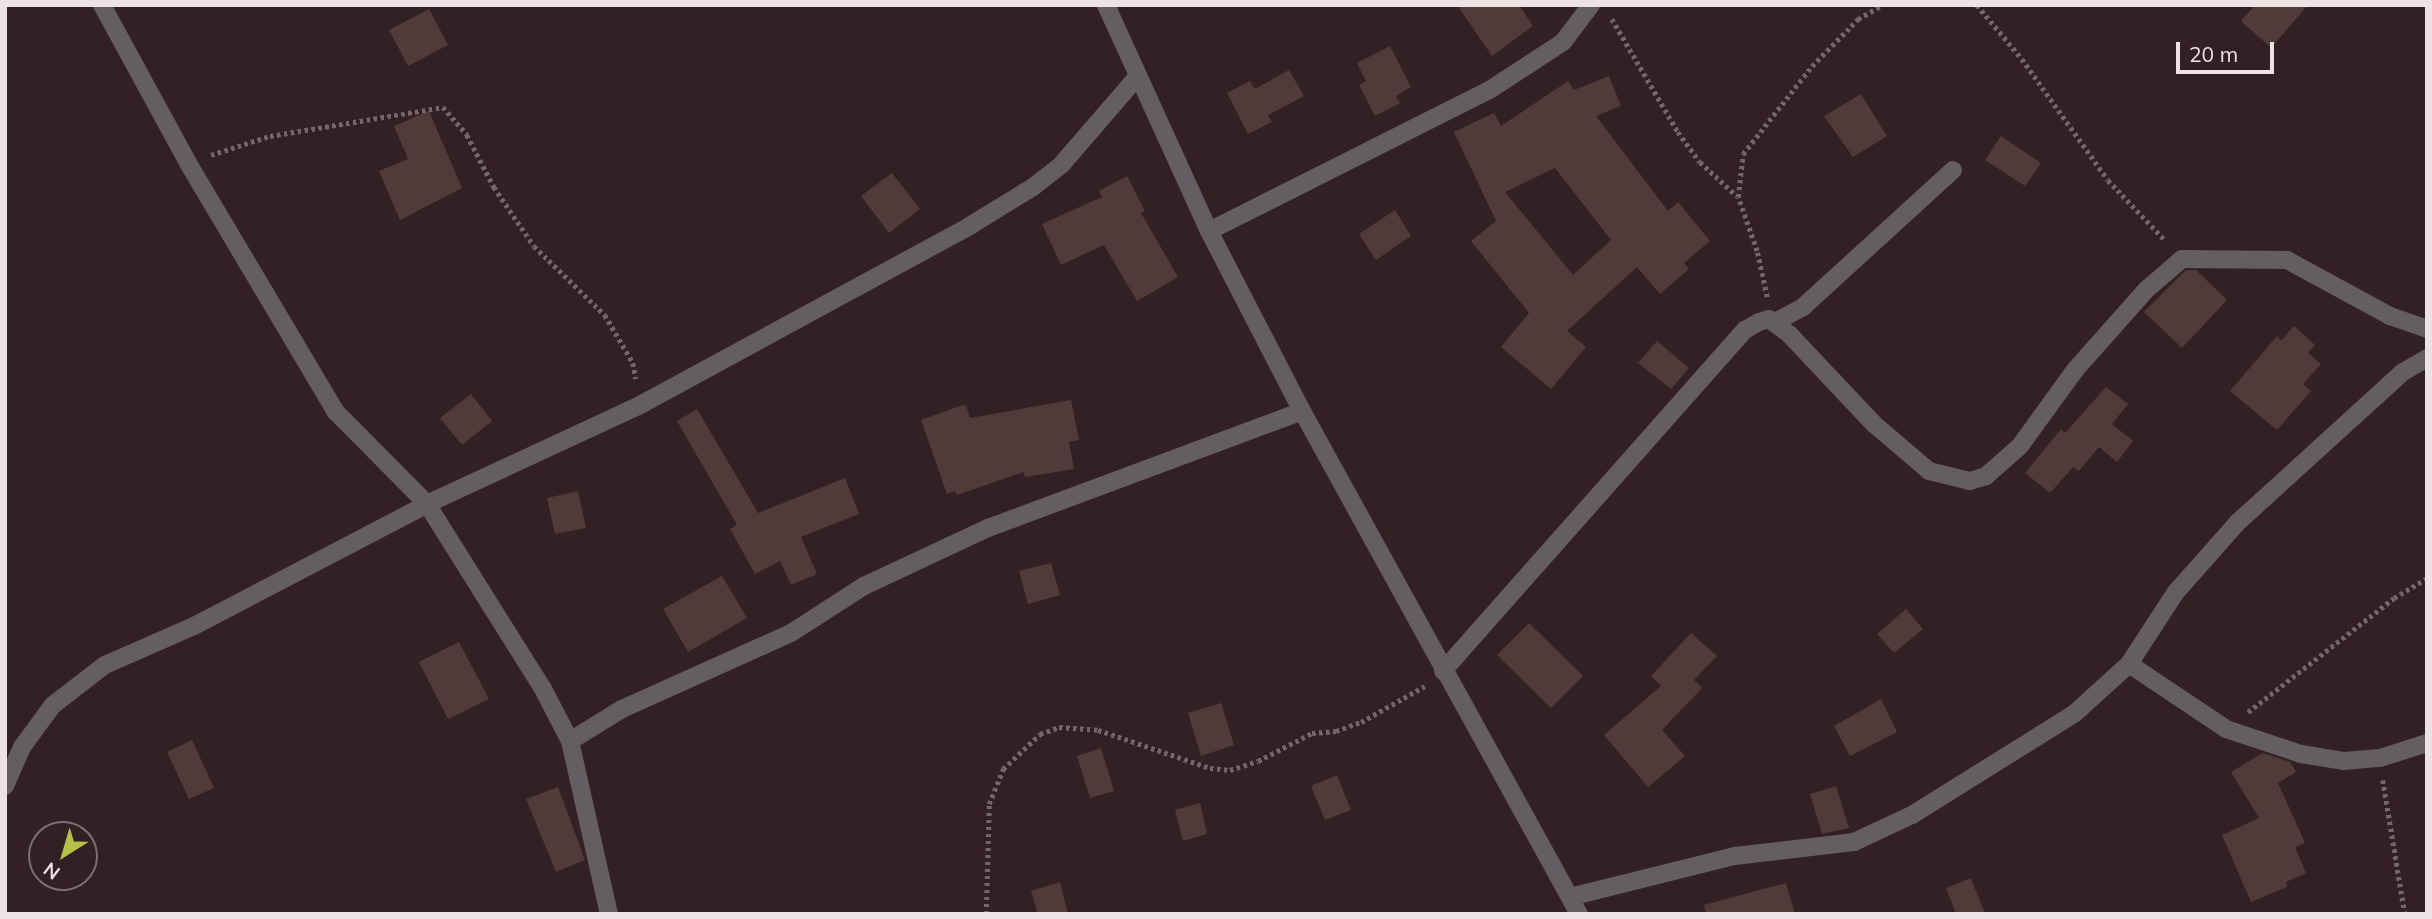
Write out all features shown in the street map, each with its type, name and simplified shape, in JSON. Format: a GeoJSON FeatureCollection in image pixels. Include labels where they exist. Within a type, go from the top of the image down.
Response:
{"type":"FeatureCollection","features":[{"type":"Feature","properties":{"kind":"street"},"geometry":{"type":"LineString","coordinates":[[102,5],[188,163],[336,412],[427,504],[542,687],[570,741],[609,914]]}},
{"type":"Feature","properties":{"kind":"street"},"geometry":{"type":"LineString","coordinates":[[1105,5],[1209,231],[1302,411],[1579,914]]}},
{"type":"Feature","properties":{"kind":"street"},"geometry":{"type":"LineString","coordinates":[[1209,231],[1490,89],[1563,42],[1591,5]]}},
{"type":"Feature","properties":{"kind":"street"},"geometry":{"type":"LineString","coordinates":[[5,786],[22,747],[52,705],[104,665],[194,626],[427,504],[642,404],[1033,187],[1099,125],[1137,77]]}},
{"type":"Feature","properties":{"kind":"street"},"geometry":{"type":"LineString","coordinates":[[1445,673],[1745,330],[1803,306],[1953,170]]}},
{"type":"Feature","properties":{"kind":"street"},"geometry":{"type":"LineString","coordinates":[[1772,321],[1874,424],[1929,471],[1970,481],[1986,476],[2020,446],[2075,369],[2147,289],[2182,259],[2287,260],[2390,316],[2427,329]]}},
{"type":"Feature","properties":{"kind":"street"},"geometry":{"type":"LineString","coordinates":[[1570,897],[1735,856],[1854,842],[1912,815],[2075,713],[2129,664],[2176,592],[2237,523],[2403,372],[2427,358]]}},
{"type":"Feature","properties":{"kind":"street"},"geometry":{"type":"LineString","coordinates":[[570,741],[622,709],[791,633],[864,586],[988,528],[1302,411]]}},
{"type":"Feature","properties":{"kind":"street"},"geometry":{"type":"LineString","coordinates":[[2129,664],[2226,729],[2301,754],[2344,761],[2380,758],[2427,743]]}},
{"type":"Feature","properties":{"kind":"path"},"geometry":{"type":"LineString","coordinates":[[1772,321],[1757,251],[1738,197],[1743,153],[1760,128],[1848,29],[1882,5]]}},
{"type":"Feature","properties":{"kind":"path"},"geometry":{"type":"LineString","coordinates":[[1977,5],[2022,59],[2108,180],[2182,259]]}},
{"type":"Feature","properties":{"kind":"path"},"geometry":{"type":"LineString","coordinates":[[1611,17],[1678,132],[1700,162],[1738,197]]}},
{"type":"Feature","properties":{"kind":"path"},"geometry":{"type":"LineString","coordinates":[[188,163],[270,136],[443,107],[467,135],[494,187],[534,246],[605,315],[633,363],[642,404]]}},
{"type":"Feature","properties":{"kind":"path"},"geometry":{"type":"LineString","coordinates":[[2226,729],[2394,598],[2427,578]]}},
{"type":"Feature","properties":{"kind":"path"},"geometry":{"type":"LineString","coordinates":[[986,914],[989,804],[1003,769],[1040,734],[1059,727],[1098,730],[1210,768],[1230,770],[1258,761],[1312,733],[1336,731],[1361,722],[1445,673]]}},
{"type":"Feature","properties":{"kind":"path"},"geometry":{"type":"LineString","coordinates":[[2380,758],[2405,914]]}},
{"type":"Feature","properties":{"kind":"building"},"geometry":{"type":"Polygon","coordinates":[[[1457,5],[1519,5],[1533,26],[1492,56],[1457,5]]]}},
{"type":"Feature","properties":{"kind":"building"},"geometry":{"type":"Polygon","coordinates":[[[2255,5],[2308,5],[2271,48],[2241,21],[2255,5]]]}},
{"type":"Feature","properties":{"kind":"building"},"geometry":{"type":"Polygon","coordinates":[[[429,9],[448,45],[408,66],[389,30],[429,9]]]}},
{"type":"Feature","properties":{"kind":"building"},"geometry":{"type":"Polygon","coordinates":[[[1390,46],[1411,87],[1396,96],[1400,103],[1375,116],[1359,85],[1366,81],[1357,63],[1390,46]]]}},
{"type":"Feature","properties":{"kind":"building"},"geometry":{"type":"Polygon","coordinates":[[[1289,70],[1304,96],[1268,115],[1272,122],[1248,134],[1227,93],[1250,81],[1255,89],[1289,70]]]}},
{"type":"Feature","properties":{"kind":"building"},"geometry":{"type":"Polygon","coordinates":[[[1609,76],[1621,106],[1596,116],[1668,211],[1678,202],[1710,241],[1684,263],[1689,269],[1660,294],[1637,267],[1567,331],[1586,347],[1551,389],[1501,347],[1529,313],[1471,241],[1496,221],[1454,132],[1494,113],[1501,126],[1568,81],[1574,90],[1609,76]],[[1555,168],[1505,192],[1573,275],[1611,240],[1555,168]]]}},
{"type":"Feature","properties":{"kind":"building"},"geometry":{"type":"Polygon","coordinates":[[[1861,94],[1887,136],[1853,157],[1824,116],[1861,94]]]}},
{"type":"Feature","properties":{"kind":"building"},"geometry":{"type":"Polygon","coordinates":[[[429,111],[462,188],[400,220],[379,171],[408,159],[394,126],[429,111]]]}},
{"type":"Feature","properties":{"kind":"building"},"geometry":{"type":"Polygon","coordinates":[[[2001,136],[2041,163],[2025,186],[1985,160],[2001,136]]]}},
{"type":"Feature","properties":{"kind":"building"},"geometry":{"type":"Polygon","coordinates":[[[892,173],[920,209],[889,233],[861,196],[892,173]]]}},
{"type":"Feature","properties":{"kind":"building"},"geometry":{"type":"Polygon","coordinates":[[[1127,176],[1145,211],[1141,213],[1178,277],[1137,301],[1104,245],[1061,265],[1042,224],[1102,197],[1099,191],[1127,176]]]}},
{"type":"Feature","properties":{"kind":"building"},"geometry":{"type":"Polygon","coordinates":[[[1395,210],[1411,236],[1376,260],[1359,234],[1395,210]]]}},
{"type":"Feature","properties":{"kind":"building"},"geometry":{"type":"Polygon","coordinates":[[[2186,270],[2196,270],[2227,300],[2182,348],[2144,312],[2186,270]]]}},
{"type":"Feature","properties":{"kind":"building"},"geometry":{"type":"Polygon","coordinates":[[[2294,326],[2315,345],[2308,353],[2321,364],[2303,384],[2311,391],[2277,430],[2230,391],[2277,336],[2281,341],[2294,326]]]}},
{"type":"Feature","properties":{"kind":"building"},"geometry":{"type":"Polygon","coordinates":[[[1657,341],[1689,368],[1671,389],[1638,363],[1657,341]]]}},
{"type":"Feature","properties":{"kind":"building"},"geometry":{"type":"Polygon","coordinates":[[[2106,387],[2128,404],[2112,424],[2133,441],[2117,462],[2099,447],[2079,471],[2073,467],[2050,493],[2025,473],[2061,429],[2065,433],[2106,387]]]}},
{"type":"Feature","properties":{"kind":"building"},"geometry":{"type":"Polygon","coordinates":[[[471,394],[492,421],[462,445],[440,418],[471,394]]]}},
{"type":"Feature","properties":{"kind":"building"},"geometry":{"type":"Polygon","coordinates":[[[1071,400],[1079,440],[1069,442],[1074,469],[1025,477],[1024,472],[957,495],[955,491],[947,494],[921,420],[966,405],[970,418],[1071,400]]]}},
{"type":"Feature","properties":{"kind":"building"},"geometry":{"type":"Polygon","coordinates":[[[697,409],[758,513],[845,478],[859,514],[801,537],[817,574],[791,585],[780,561],[755,574],[730,529],[737,525],[677,421],[697,409]]]}},
{"type":"Feature","properties":{"kind":"building"},"geometry":{"type":"Polygon","coordinates":[[[578,491],[586,528],[555,534],[547,498],[578,491]]]}},
{"type":"Feature","properties":{"kind":"building"},"geometry":{"type":"Polygon","coordinates":[[[1051,563],[1060,595],[1028,604],[1019,571],[1051,563]]]}},
{"type":"Feature","properties":{"kind":"building"},"geometry":{"type":"Polygon","coordinates":[[[722,576],[747,618],[688,652],[663,609],[722,576]]]}},
{"type":"Feature","properties":{"kind":"building"},"geometry":{"type":"Polygon","coordinates":[[[1906,609],[1923,629],[1894,653],[1877,634],[1906,609]]]}},
{"type":"Feature","properties":{"kind":"building"},"geometry":{"type":"Polygon","coordinates":[[[1529,623],[1583,676],[1551,708],[1497,655],[1529,623]]]}},
{"type":"Feature","properties":{"kind":"building"},"geometry":{"type":"Polygon","coordinates":[[[1691,633],[1717,656],[1694,680],[1702,688],[1662,730],[1685,756],[1648,787],[1604,735],[1661,686],[1651,676],[1691,633]]]}},
{"type":"Feature","properties":{"kind":"building"},"geometry":{"type":"Polygon","coordinates":[[[459,642],[489,699],[448,719],[419,662],[459,642]]]}},
{"type":"Feature","properties":{"kind":"building"},"geometry":{"type":"Polygon","coordinates":[[[1881,699],[1897,732],[1850,756],[1834,726],[1881,699]]]}},
{"type":"Feature","properties":{"kind":"building"},"geometry":{"type":"Polygon","coordinates":[[[1221,703],[1234,745],[1201,756],[1188,713],[1221,703]]]}},
{"type":"Feature","properties":{"kind":"building"},"geometry":{"type":"Polygon","coordinates":[[[192,740],[214,788],[189,799],[167,752],[192,740]]]}},
{"type":"Feature","properties":{"kind":"building"},"geometry":{"type":"Polygon","coordinates":[[[1101,748],[1114,791],[1090,798],[1077,756],[1101,748]]]}},
{"type":"Feature","properties":{"kind":"building"},"geometry":{"type":"Polygon","coordinates":[[[2263,753],[2290,762],[2296,772],[2278,783],[2305,843],[2295,847],[2306,873],[2286,882],[2287,887],[2251,902],[2222,835],[2259,818],[2231,772],[2263,753]]]}},
{"type":"Feature","properties":{"kind":"building"},"geometry":{"type":"Polygon","coordinates":[[[1337,775],[1351,810],[1325,820],[1311,786],[1337,775]]]}},
{"type":"Feature","properties":{"kind":"building"},"geometry":{"type":"Polygon","coordinates":[[[1836,786],[1849,828],[1822,834],[1810,794],[1836,786]]]}},
{"type":"Feature","properties":{"kind":"building"},"geometry":{"type":"Polygon","coordinates":[[[558,787],[585,860],[556,872],[526,799],[558,787]]]}},
{"type":"Feature","properties":{"kind":"building"},"geometry":{"type":"Polygon","coordinates":[[[1200,803],[1207,834],[1183,841],[1175,810],[1200,803]]]}},
{"type":"Feature","properties":{"kind":"building"},"geometry":{"type":"Polygon","coordinates":[[[1971,878],[1985,914],[1956,914],[1946,888],[1971,878]]]}},
{"type":"Feature","properties":{"kind":"building"},"geometry":{"type":"Polygon","coordinates":[[[1060,882],[1068,914],[1038,914],[1031,891],[1060,882]]]}},
{"type":"Feature","properties":{"kind":"building"},"geometry":{"type":"Polygon","coordinates":[[[1786,883],[1795,914],[1706,914],[1704,905],[1786,883]]]}}]}
